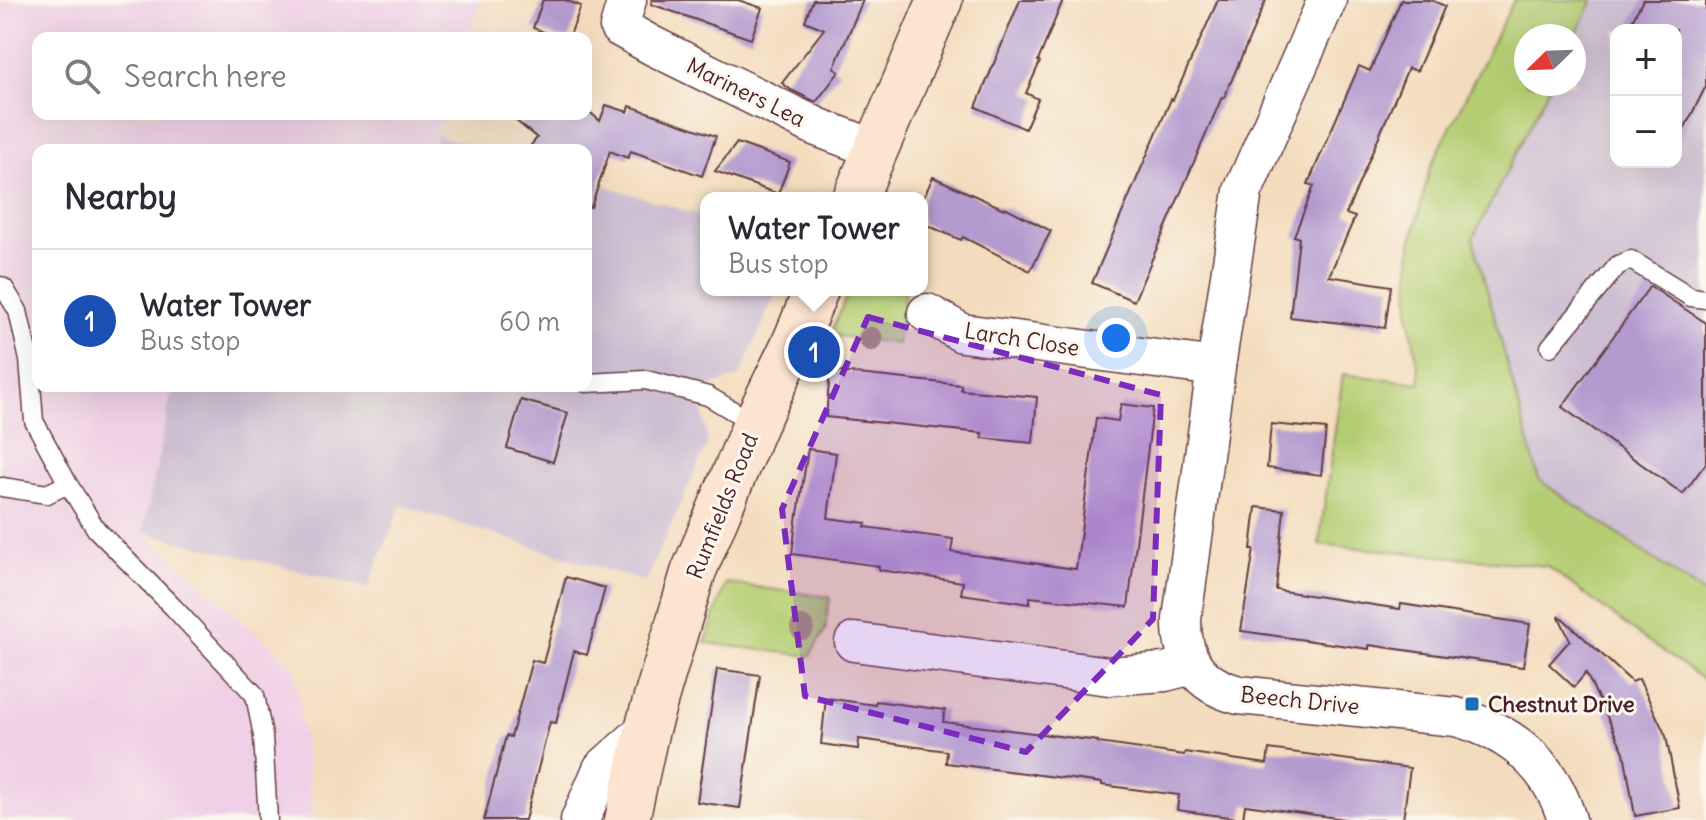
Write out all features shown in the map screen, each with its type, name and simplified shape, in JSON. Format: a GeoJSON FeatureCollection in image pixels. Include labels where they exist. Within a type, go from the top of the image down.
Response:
{"type":"FeatureCollection","features":[{"type":"Feature","properties":{"kind":"street"},"geometry":{"type":"LineString","coordinates":[[857,192],[940,0]]}},
{"type":"Feature","properties":{"kind":"street"},"geometry":{"type":"LineString","coordinates":[[854,642],[1109,676],[1165,672],[1192,665],[1185,651],[1182,619],[1243,191],[1327,0]]}},
{"type":"Feature","properties":{"kind":"street","name":"Mariners Lea"},"geometry":{"type":"LineString","coordinates":[[613,14],[653,46],[817,127],[875,149]]}},
{"type":"Feature","properties":{"kind":"street","name":"Rumfields Road"},"geometry":{"type":"LineString","coordinates":[[627,820],[647,729],[693,573],[755,424],[814,296]]}},
{"type":"Feature","properties":{"kind":"street","name":"Larch Close"},"geometry":{"type":"LineString","coordinates":[[927,313],[962,333],[1216,367]]}},
{"type":"Feature","properties":{"kind":"street","name":"Beech Drive"},"geometry":{"type":"LineString","coordinates":[[1192,665],[1212,685],[1239,695],[1456,717],[1478,723],[1517,744],[1534,759],[1558,796],[1567,820]]}},
{"type":"Feature","properties":{"kind":"street"},"geometry":{"type":"LineString","coordinates":[[580,820],[602,769],[647,729]]}},
{"type":"Feature","properties":{"kind":"lane"},"geometry":{"type":"LineString","coordinates":[[1550,347],[1618,265],[1631,260],[1691,297],[1706,299]]}},
{"type":"Feature","properties":{"kind":"lane"},"geometry":{"type":"LineString","coordinates":[[0,286],[18,311],[29,360],[34,421],[96,529],[255,695],[263,736],[268,820]]}},
{"type":"Feature","properties":{"kind":"lane"},"geometry":{"type":"LineString","coordinates":[[592,383],[646,380],[708,396],[755,424]]}},
{"type":"Feature","properties":{"kind":"lane"},"geometry":{"type":"LineString","coordinates":[[2,487],[47,494],[68,484]]}},
{"type":"Feature","properties":{"kind":"highlighted area"},"geometry":{"type":"Polygon","coordinates":[[[868,317],[1161,395],[1153,619],[1026,752],[805,696],[782,509],[868,317]]]}},
{"type":"Feature","properties":{"kind":"shaded area"},"geometry":{"type":"Polygon","coordinates":[[[0,0],[481,0],[471,32],[32,32],[32,120],[442,120],[433,144],[32,144],[32,392],[172,392],[143,532],[295,667],[314,820],[0,820],[0,0]]]}},
{"type":"Feature","properties":{"kind":"shaded area"},"geometry":{"type":"Polygon","coordinates":[[[1593,0],[1706,0],[1706,595],[1539,480],[1473,238],[1545,96],[1586,96],[1586,24],[1581,24],[1593,0]]]}},
{"type":"Feature","properties":{"kind":"shaded area"},"geometry":{"type":"Polygon","coordinates":[[[437,135],[467,144],[433,144],[437,135]]]}},
{"type":"Feature","properties":{"kind":"shaded area"},"geometry":{"type":"Polygon","coordinates":[[[592,182],[700,215],[700,296],[774,296],[740,376],[713,385],[702,408],[708,443],[645,582],[401,505],[368,588],[143,532],[172,392],[592,392],[592,182]]]}},
{"type":"Feature","properties":{"kind":"green space"},"geometry":{"type":"Polygon","coordinates":[[[1514,0],[1593,0],[1581,24],[1514,24],[1514,96],[1545,96],[1473,238],[1539,480],[1706,595],[1706,681],[1547,566],[1319,544],[1343,374],[1421,383],[1409,316],[1411,244],[1430,168],[1514,0]]]}},
{"type":"Feature","properties":{"kind":"green space"},"geometry":{"type":"Polygon","coordinates":[[[846,296],[904,296],[897,344],[830,335],[846,296]]]}},
{"type":"Feature","properties":{"kind":"green space"},"geometry":{"type":"Polygon","coordinates":[[[726,583],[830,597],[825,630],[810,656],[705,643],[726,583]]]}},
{"type":"Feature","properties":{"kind":"building"},"geometry":{"type":"Polygon","coordinates":[[[543,0],[565,0],[581,6],[571,32],[544,32],[533,28],[543,0]]]}},
{"type":"Feature","properties":{"kind":"building"},"geometry":{"type":"Polygon","coordinates":[[[652,0],[738,0],[762,8],[751,39],[651,4],[652,0]]]}},
{"type":"Feature","properties":{"kind":"building"},"geometry":{"type":"Polygon","coordinates":[[[813,0],[863,0],[834,68],[839,72],[816,102],[782,83],[824,29],[805,21],[813,0]]]}},
{"type":"Feature","properties":{"kind":"building"},"geometry":{"type":"Polygon","coordinates":[[[1020,0],[1063,0],[1026,93],[1038,99],[1025,129],[976,107],[1020,0]]]}},
{"type":"Feature","properties":{"kind":"building"},"geometry":{"type":"Polygon","coordinates":[[[1218,0],[1266,0],[1134,301],[1092,283],[1171,99],[1218,0]]]}},
{"type":"Feature","properties":{"kind":"building"},"geometry":{"type":"Polygon","coordinates":[[[1401,0],[1431,0],[1445,6],[1417,71],[1408,68],[1346,214],[1355,217],[1329,276],[1391,286],[1385,328],[1290,317],[1299,238],[1294,236],[1314,186],[1308,184],[1359,66],[1370,71],[1401,0]]]}},
{"type":"Feature","properties":{"kind":"building"},"geometry":{"type":"Polygon","coordinates":[[[1643,0],[1706,0],[1706,86],[1682,133],[1682,24],[1630,24],[1643,0]]]}},
{"type":"Feature","properties":{"kind":"building"},"geometry":{"type":"Polygon","coordinates":[[[606,105],[628,112],[630,106],[716,136],[702,176],[631,151],[628,158],[610,151],[592,204],[592,144],[532,144],[537,138],[515,120],[592,120],[592,114],[600,121],[606,105]]]}},
{"type":"Feature","properties":{"kind":"building"},"geometry":{"type":"Polygon","coordinates":[[[737,143],[790,162],[779,192],[715,171],[737,143]]]}},
{"type":"Feature","properties":{"kind":"building"},"geometry":{"type":"Polygon","coordinates":[[[933,177],[1005,207],[1051,231],[1030,271],[963,237],[961,240],[928,226],[926,192],[933,177]]]}},
{"type":"Feature","properties":{"kind":"building"},"geometry":{"type":"Polygon","coordinates":[[[1650,286],[1706,323],[1706,463],[1683,494],[1562,407],[1650,286]]]}},
{"type":"Feature","properties":{"kind":"building"},"geometry":{"type":"Polygon","coordinates":[[[830,371],[961,385],[961,390],[1037,397],[1033,443],[982,438],[982,433],[826,417],[830,371]]]}},
{"type":"Feature","properties":{"kind":"building"},"geometry":{"type":"Polygon","coordinates":[[[521,400],[568,413],[553,462],[507,448],[521,400]]]}},
{"type":"Feature","properties":{"kind":"building"},"geometry":{"type":"Polygon","coordinates":[[[1121,404],[1153,408],[1128,607],[1030,597],[1030,604],[961,594],[963,582],[792,554],[808,449],[836,453],[828,518],[866,523],[865,527],[953,539],[951,552],[1076,569],[1096,418],[1118,421],[1121,404]]]}},
{"type":"Feature","properties":{"kind":"building"},"geometry":{"type":"Polygon","coordinates":[[[1271,424],[1326,429],[1321,475],[1267,468],[1271,424]]]}},
{"type":"Feature","properties":{"kind":"building"},"geometry":{"type":"Polygon","coordinates":[[[1256,507],[1284,510],[1276,590],[1400,609],[1401,604],[1530,624],[1523,667],[1241,631],[1254,549],[1251,549],[1256,507]]]}},
{"type":"Feature","properties":{"kind":"building"},"geometry":{"type":"Polygon","coordinates":[[[566,577],[605,588],[587,655],[574,651],[556,723],[550,722],[525,820],[484,820],[506,736],[511,737],[532,660],[543,663],[566,577]]]}},
{"type":"Feature","properties":{"kind":"building"},"geometry":{"type":"Polygon","coordinates":[[[1560,616],[1632,682],[1639,679],[1666,736],[1680,808],[1635,816],[1624,752],[1586,673],[1574,687],[1549,664],[1570,640],[1560,616]]]}},
{"type":"Feature","properties":{"kind":"building"},"geometry":{"type":"Polygon","coordinates":[[[717,669],[760,675],[740,808],[697,802],[717,669]]]}},
{"type":"Feature","properties":{"kind":"building"},"geometry":{"type":"Polygon","coordinates":[[[826,698],[945,710],[943,722],[1184,755],[1185,752],[1267,764],[1269,749],[1410,768],[1403,820],[1351,820],[1245,805],[1243,819],[1177,810],[1179,795],[946,763],[947,751],[859,739],[858,749],[821,744],[826,698]]]}},
{"type":"Feature","properties":{"kind":"place","name":"Water Tower"},"geometry":{"type":"Point","coordinates":[814,352]}},
{"type":"Feature","properties":{"kind":"place","name":"Chestnut Drive"},"geometry":{"type":"Point","coordinates":[1472,704]}}]}
